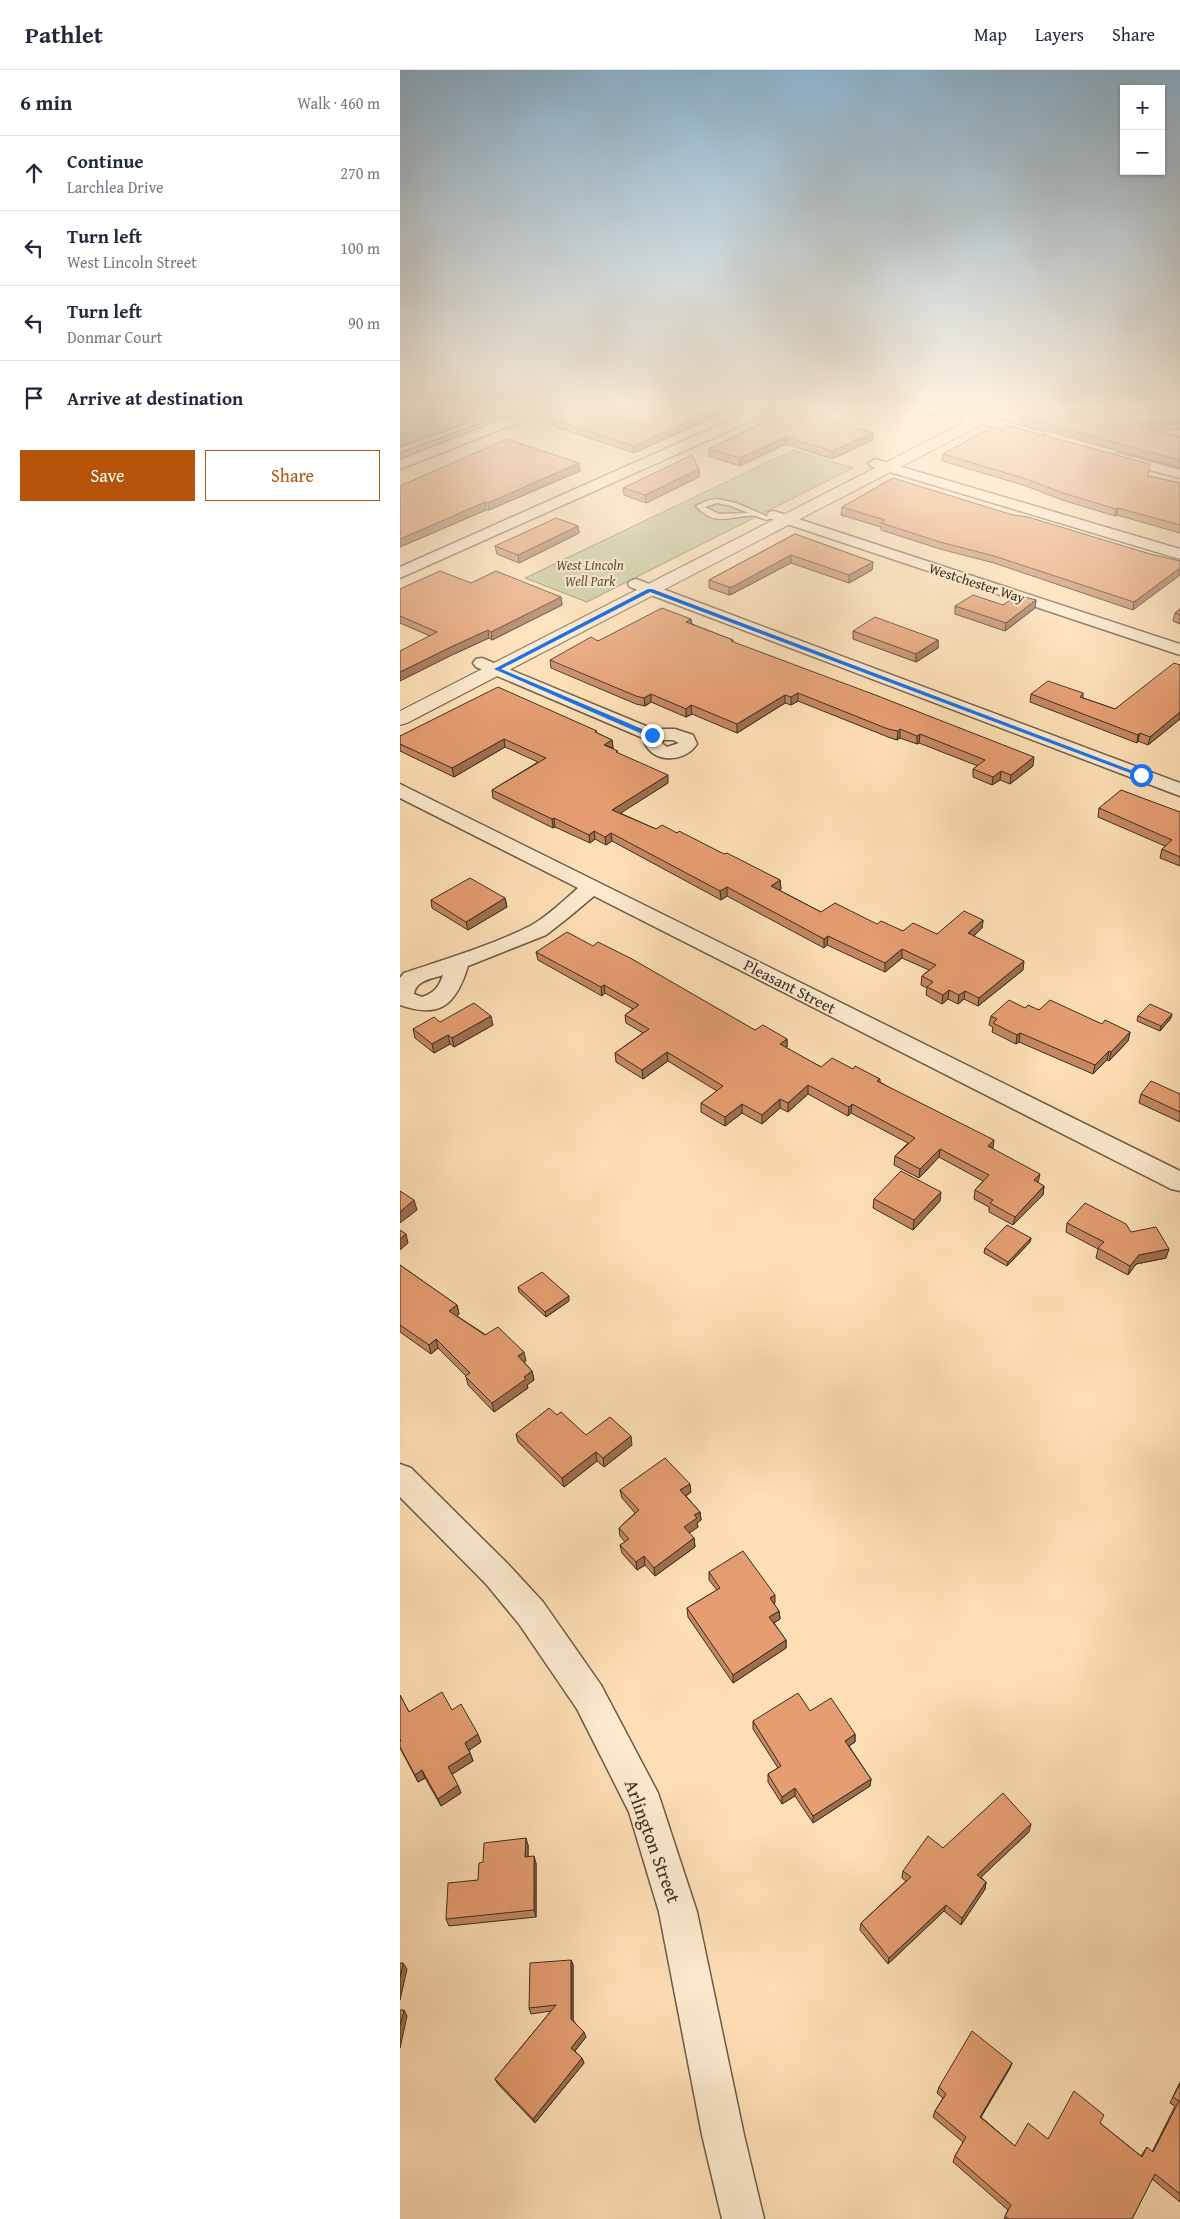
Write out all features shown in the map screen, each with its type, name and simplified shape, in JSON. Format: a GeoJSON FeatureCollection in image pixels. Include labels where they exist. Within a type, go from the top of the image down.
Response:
{"type":"FeatureCollection","features":[{"type":"Feature","properties":{"kind":"street"},"geometry":{"type":"LineString","coordinates":[[400,573],[551,505]]}},
{"type":"Feature","properties":{"kind":"street"},"geometry":{"type":"LineString","coordinates":[[400,719],[489,666],[643,587],[771,516],[794,505]]}},
{"type":"Feature","properties":{"kind":"street"},"geometry":{"type":"LineString","coordinates":[[1016,505],[1180,554]]}},
{"type":"Feature","properties":{"kind":"street","name":"Westchester Way"},"geometry":{"type":"LineString","coordinates":[[771,516],[1180,650]]}},
{"type":"Feature","properties":{"kind":"street"},"geometry":{"type":"LineString","coordinates":[[643,587],[1180,790]]}},
{"type":"Feature","properties":{"kind":"street"},"geometry":{"type":"LineString","coordinates":[[400,704],[489,666],[652,735]]}},
{"type":"Feature","properties":{"kind":"street","name":"Pleasant Street"},"geometry":{"type":"LineString","coordinates":[[400,790],[1180,1182]]}},
{"type":"Feature","properties":{"kind":"street"},"geometry":{"type":"LineString","coordinates":[[458,963],[504,946],[538,930],[562,913],[592,886]]}},
{"type":"Feature","properties":{"kind":"street","name":"Arlington Street"},"geometry":{"type":"LineString","coordinates":[[400,1477],[497,1574],[531,1613],[589,1697],[644,1806],[678,1912],[723,2135],[743,2219]]}},
{"type":"Feature","properties":{"kind":"lane"},"geometry":{"type":"LineString","coordinates":[[701,505],[704,511],[715,516],[771,516]]}},
{"type":"Feature","properties":{"kind":"lane"},"geometry":{"type":"LineString","coordinates":[[738,505],[771,516]]}},
{"type":"Feature","properties":{"kind":"green space","name":"West Lincoln Well Park"},"geometry":{"type":"Polygon","coordinates":[[[677,505],[779,505],[587,602],[525,578],[677,505]]]}},
{"type":"Feature","properties":{"kind":"building"},"geometry":{"type":"Polygon","coordinates":[[[400,505],[477,505],[400,539],[400,505]]]}},
{"type":"Feature","properties":{"kind":"building"},"geometry":{"type":"Polygon","coordinates":[[[845,505],[981,505],[1180,561],[1180,568],[1134,602],[994,556],[940,542],[881,523],[885,520],[842,507],[845,505]]]}},
{"type":"Feature","properties":{"kind":"building"},"geometry":{"type":"Polygon","coordinates":[[[1104,505],[1180,505],[1180,525],[1118,508],[1104,505]]]}},
{"type":"Feature","properties":{"kind":"building"},"geometry":{"type":"Polygon","coordinates":[[[556,518],[578,526],[518,555],[495,546],[556,518]]]}},
{"type":"Feature","properties":{"kind":"building"},"geometry":{"type":"Polygon","coordinates":[[[795,534],[873,562],[849,575],[791,555],[732,587],[709,580],[795,534]]]}},
{"type":"Feature","properties":{"kind":"building"},"geometry":{"type":"Polygon","coordinates":[[[440,571],[471,583],[496,571],[561,597],[491,632],[488,630],[400,672],[400,651],[437,632],[400,616],[400,589],[440,571]]]}},
{"type":"Feature","properties":{"kind":"building"},"geometry":{"type":"Polygon","coordinates":[[[973,595],[1003,605],[1018,595],[1036,600],[1006,623],[955,606],[973,595]]]}},
{"type":"Feature","properties":{"kind":"building"},"geometry":{"type":"Polygon","coordinates":[[[662,608],[691,619],[686,622],[733,640],[731,641],[1034,757],[1011,775],[1001,771],[993,777],[973,769],[985,760],[920,734],[917,736],[900,729],[898,731],[888,729],[798,693],[791,697],[785,695],[737,724],[691,705],[686,709],[651,694],[644,698],[636,696],[550,660],[591,637],[598,641],[662,608]]]}},
{"type":"Feature","properties":{"kind":"building"},"geometry":{"type":"Polygon","coordinates":[[[875,617],[938,640],[916,654],[853,631],[875,617]]]}},
{"type":"Feature","properties":{"kind":"building"},"geometry":{"type":"Polygon","coordinates":[[[1174,663],[1180,665],[1180,712],[1150,737],[1140,733],[1138,735],[1031,694],[1048,681],[1083,693],[1080,697],[1115,709],[1174,663]]]}},
{"type":"Feature","properties":{"kind":"building"},"geometry":{"type":"Polygon","coordinates":[[[498,687],[597,731],[595,732],[612,740],[604,745],[668,775],[612,810],[656,829],[662,825],[677,833],[679,831],[724,854],[727,853],[780,880],[771,886],[821,912],[835,903],[877,924],[881,921],[903,931],[913,923],[937,934],[964,911],[983,920],[968,933],[1024,961],[979,998],[965,991],[959,995],[949,990],[943,995],[927,987],[933,982],[922,976],[936,965],[902,949],[885,963],[828,936],[824,939],[727,887],[720,891],[611,833],[605,837],[594,831],[589,835],[492,790],[546,758],[504,739],[452,768],[400,744],[400,736],[498,687]]]}},
{"type":"Feature","properties":{"kind":"building"},"geometry":{"type":"Polygon","coordinates":[[[1121,790],[1180,812],[1180,857],[1162,849],[1172,840],[1099,808],[1121,790]]]}},
{"type":"Feature","properties":{"kind":"building"},"geometry":{"type":"Polygon","coordinates":[[[470,878],[505,898],[466,922],[431,900],[470,878]]]}},
{"type":"Feature","properties":{"kind":"building"},"geometry":{"type":"Polygon","coordinates":[[[567,932],[593,946],[598,942],[632,959],[755,1030],[763,1025],[787,1039],[780,1044],[821,1067],[832,1058],[853,1069],[855,1066],[880,1079],[877,1081],[994,1140],[988,1146],[1040,1174],[1034,1180],[1044,1186],[1015,1217],[990,1203],[993,1200],[975,1190],[989,1175],[940,1149],[920,1169],[895,1156],[915,1138],[852,1104],[849,1107],[808,1085],[788,1103],[780,1099],[762,1115],[742,1104],[725,1117],[701,1103],[723,1086],[667,1052],[642,1070],[615,1053],[649,1029],[625,1015],[639,1005],[604,985],[601,987],[536,952],[567,932]]]}},
{"type":"Feature","properties":{"kind":"building"},"geometry":{"type":"Polygon","coordinates":[[[1009,1000],[1025,1008],[1028,1005],[1039,1010],[1050,1000],[1102,1024],[1105,1020],[1130,1032],[1111,1052],[1109,1051],[1095,1065],[1020,1033],[1017,1035],[993,1023],[997,1019],[991,1016],[1009,1000]]]}},
{"type":"Feature","properties":{"kind":"building"},"geometry":{"type":"Polygon","coordinates":[[[474,1003],[491,1016],[452,1038],[448,1035],[432,1044],[413,1029],[434,1017],[440,1022],[474,1003]]]}},
{"type":"Feature","properties":{"kind":"building"},"geometry":{"type":"Polygon","coordinates":[[[1150,1004],[1172,1014],[1161,1026],[1138,1016],[1150,1004]]]}},
{"type":"Feature","properties":{"kind":"building"},"geometry":{"type":"Polygon","coordinates":[[[1151,1081],[1180,1094],[1180,1112],[1141,1094],[1151,1081]]]}},
{"type":"Feature","properties":{"kind":"building"},"geometry":{"type":"Polygon","coordinates":[[[901,1171],[941,1192],[914,1220],[874,1199],[901,1171]]]}},
{"type":"Feature","properties":{"kind":"building"},"geometry":{"type":"Polygon","coordinates":[[[400,1191],[414,1200],[400,1212],[400,1191]]]}},
{"type":"Feature","properties":{"kind":"building"},"geometry":{"type":"Polygon","coordinates":[[[1085,1203],[1126,1224],[1131,1232],[1156,1227],[1169,1249],[1139,1255],[1130,1266],[1098,1248],[1104,1242],[1067,1223],[1085,1203]]]}},
{"type":"Feature","properties":{"kind":"building"},"geometry":{"type":"Polygon","coordinates":[[[1007,1225],[1031,1238],[1008,1262],[985,1248],[1007,1225]]]}},
{"type":"Feature","properties":{"kind":"building"},"geometry":{"type":"Polygon","coordinates":[[[400,1230],[406,1234],[400,1239],[400,1230]]]}},
{"type":"Feature","properties":{"kind":"building"},"geometry":{"type":"Polygon","coordinates":[[[400,1265],[457,1305],[449,1311],[485,1335],[498,1327],[524,1352],[518,1356],[532,1371],[524,1377],[526,1379],[492,1403],[465,1376],[470,1373],[436,1339],[429,1345],[400,1325],[400,1265]]]}},
{"type":"Feature","properties":{"kind":"building"},"geometry":{"type":"Polygon","coordinates":[[[542,1272],[569,1296],[545,1312],[518,1287],[542,1272]]]}},
{"type":"Feature","properties":{"kind":"building"},"geometry":{"type":"Polygon","coordinates":[[[549,1408],[557,1415],[561,1412],[586,1435],[610,1417],[631,1436],[603,1458],[596,1452],[562,1478],[516,1434],[549,1408]]]}},
{"type":"Feature","properties":{"kind":"building"},"geometry":{"type":"Polygon","coordinates":[[[665,1458],[690,1484],[680,1490],[700,1512],[694,1515],[697,1518],[684,1527],[694,1538],[654,1568],[644,1556],[636,1562],[620,1545],[629,1539],[619,1528],[639,1510],[620,1490],[665,1458]]]}},
{"type":"Feature","properties":{"kind":"building"},"geometry":{"type":"Polygon","coordinates":[[[743,1551],[775,1595],[770,1598],[779,1611],[769,1617],[786,1640],[733,1675],[687,1608],[720,1588],[709,1572],[743,1551]]]}},
{"type":"Feature","properties":{"kind":"building"},"geometry":{"type":"Polygon","coordinates":[[[442,1692],[452,1710],[461,1704],[478,1734],[465,1743],[470,1753],[448,1767],[458,1785],[438,1799],[422,1770],[415,1775],[400,1747],[400,1695],[409,1712],[442,1692]]]}},
{"type":"Feature","properties":{"kind":"building"},"geometry":{"type":"Polygon","coordinates":[[[798,1693],[810,1711],[831,1698],[855,1734],[845,1741],[871,1779],[813,1816],[795,1788],[782,1797],[768,1774],[781,1766],[753,1721],[798,1693]]]}},
{"type":"Feature","properties":{"kind":"building"},"geometry":{"type":"Polygon","coordinates":[[[1003,1793],[1031,1824],[977,1875],[986,1882],[962,1918],[946,1905],[889,1958],[861,1923],[911,1877],[903,1871],[928,1836],[943,1848],[1003,1793]]]}},
{"type":"Feature","properties":{"kind":"building"},"geometry":{"type":"Polygon","coordinates":[[[526,1838],[525,1857],[534,1856],[534,1910],[446,1919],[448,1883],[478,1880],[479,1863],[483,1862],[484,1843],[526,1838]]]}},
{"type":"Feature","properties":{"kind":"building"},"geometry":{"type":"Polygon","coordinates":[[[571,1960],[571,2019],[584,2032],[571,2048],[582,2058],[533,2119],[495,2079],[556,2005],[529,2008],[530,1963],[571,1960]]]}},
{"type":"Feature","properties":{"kind":"building"},"geometry":{"type":"Polygon","coordinates":[[[400,1963],[403,1963],[400,1978],[400,1963]]]}},
{"type":"Feature","properties":{"kind":"building"},"geometry":{"type":"Polygon","coordinates":[[[400,2010],[404,2010],[400,2025],[400,2010]]]}},
{"type":"Feature","properties":{"kind":"building"},"geometry":{"type":"Polygon","coordinates":[[[972,2031],[1012,2063],[980,2117],[1015,2146],[1028,2123],[1048,2139],[1074,2091],[1104,2115],[1100,2123],[1142,2157],[1147,2147],[1153,2152],[1179,2101],[1173,2097],[1180,2084],[1180,2194],[1155,2174],[1132,2219],[1009,2219],[1005,2216],[1011,2205],[955,2156],[966,2137],[935,2111],[946,2094],[939,2087],[972,2031]]]}},
{"type":"Feature","properties":{"kind":"route"},"geometry":{"type":"LineString","coordinates":[[652,735],[497,669],[650,590],[1141,775]]}}]}
